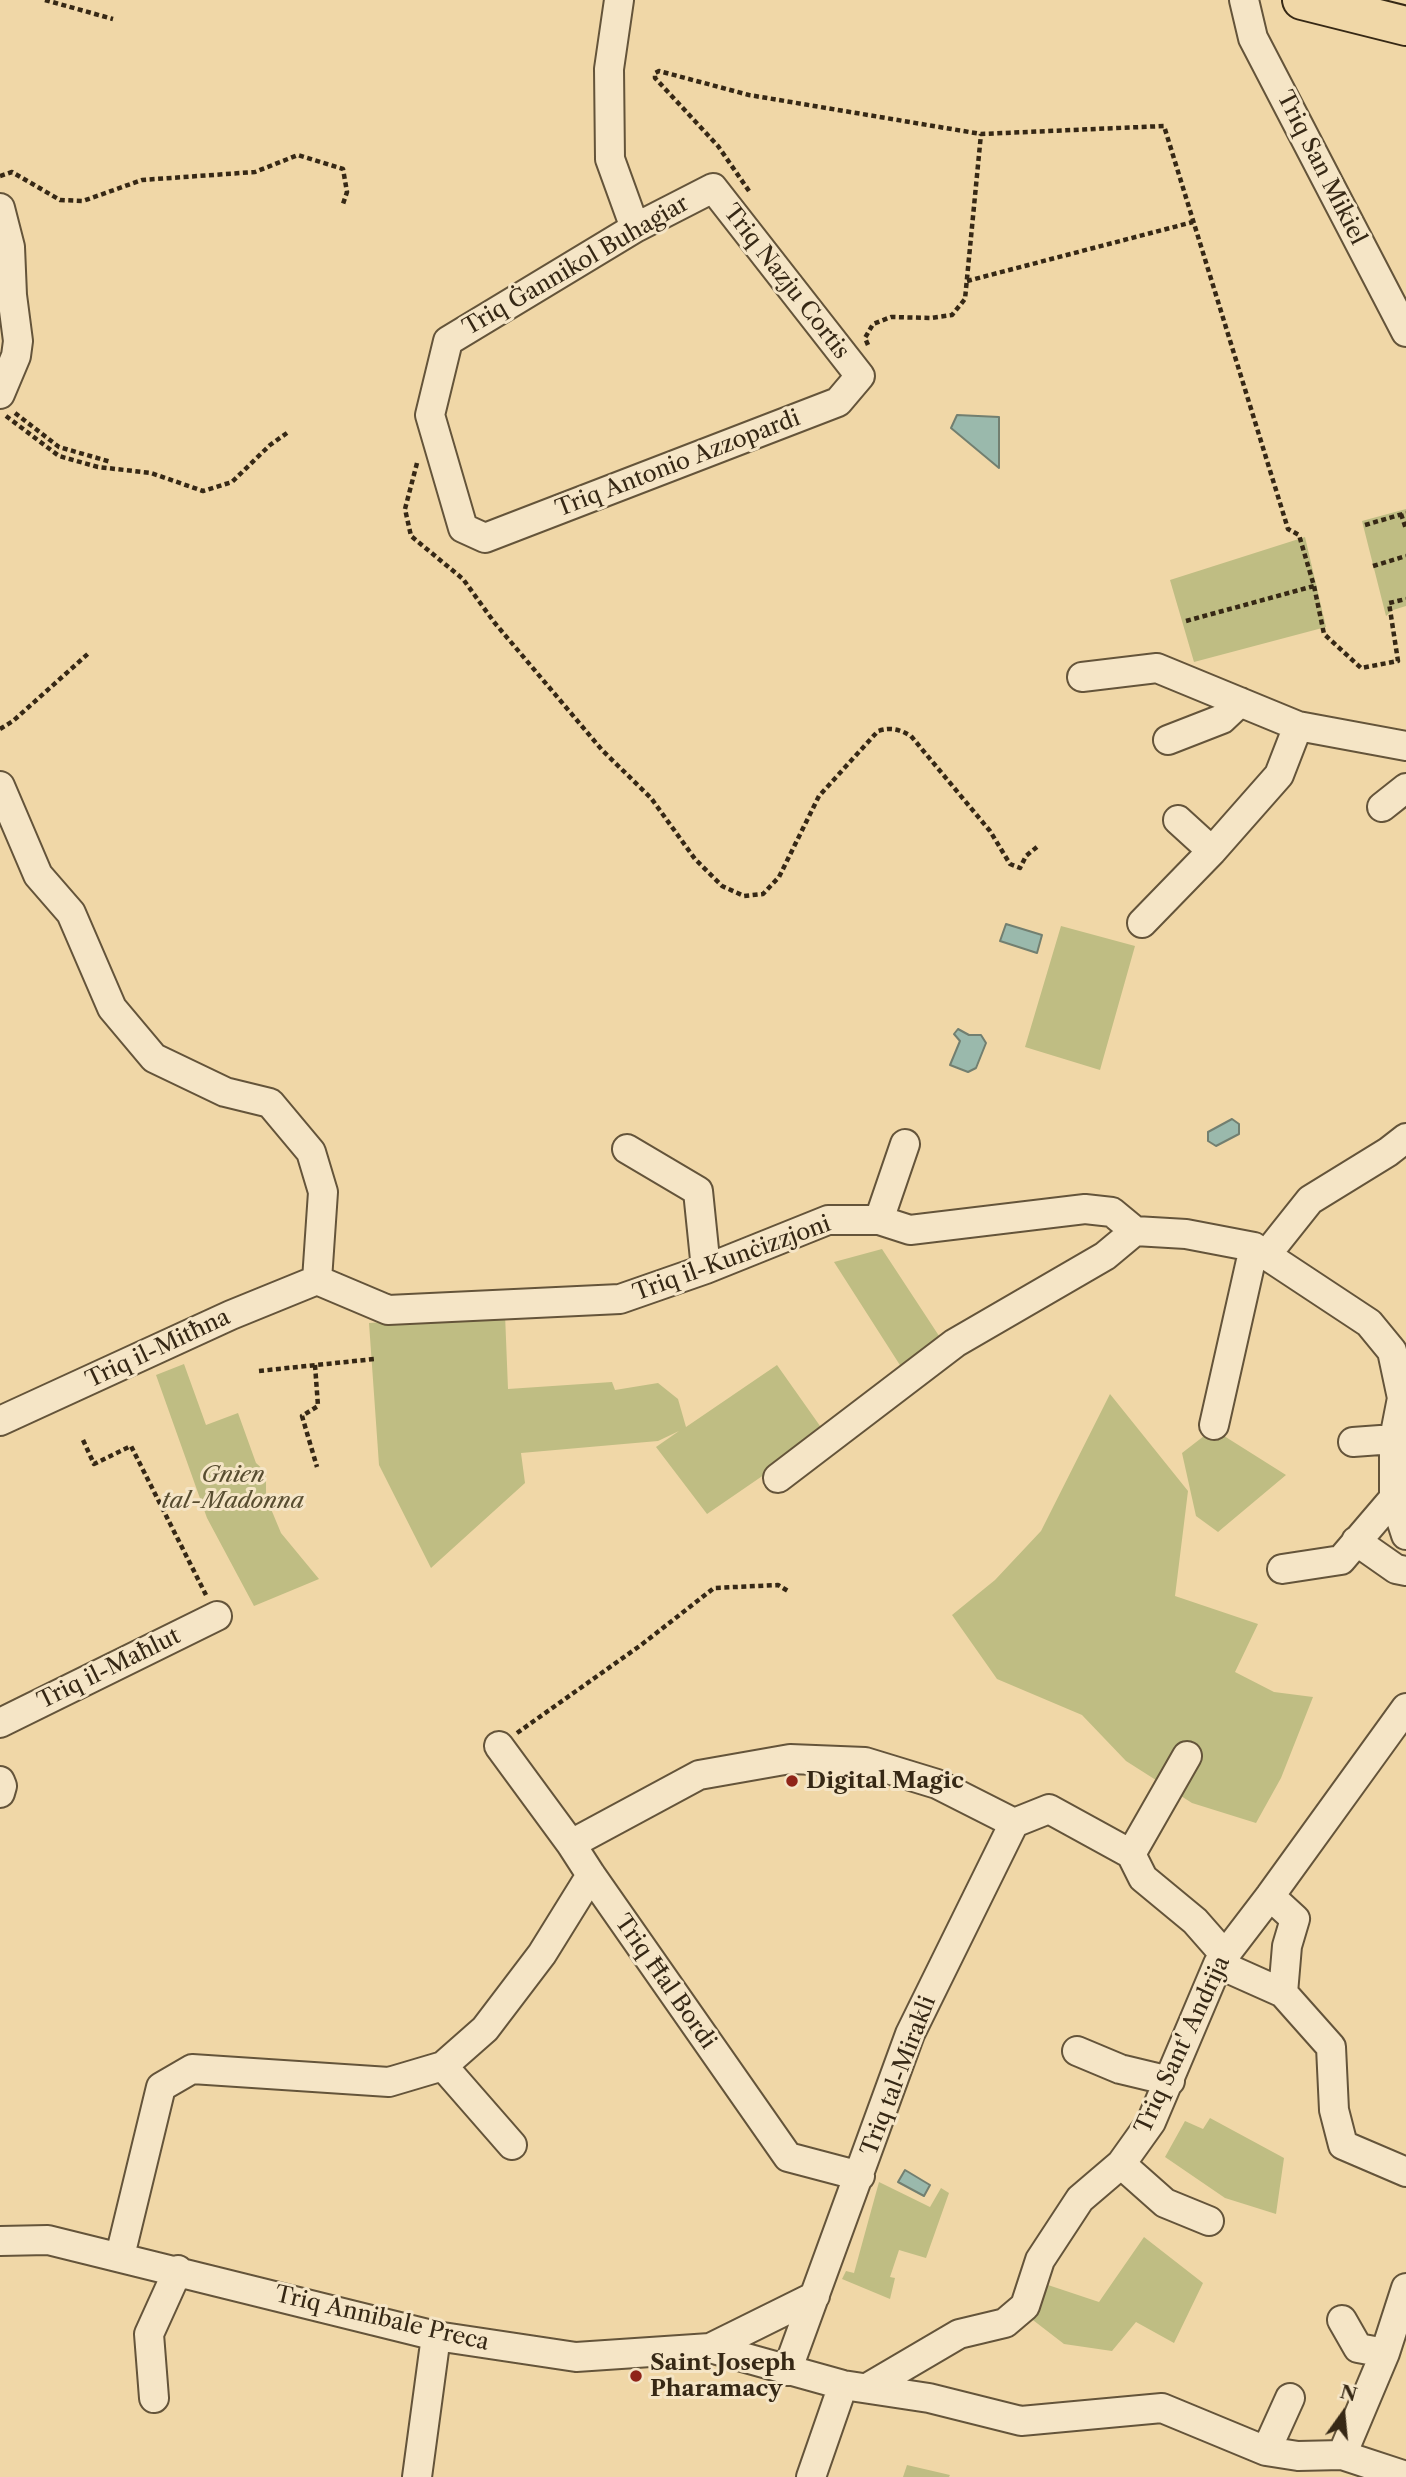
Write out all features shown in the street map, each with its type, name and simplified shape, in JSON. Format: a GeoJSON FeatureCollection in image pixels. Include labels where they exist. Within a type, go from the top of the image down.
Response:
{"type":"FeatureCollection","features":[{"type":"Feature","properties":{"kind":"highway"},"geometry":{"type":"LineString","coordinates":[[1302,0],[1406,26]]}},
{"type":"Feature","properties":{"kind":"highway"},"geometry":{"type":"LineString","coordinates":[[1396,0],[1406,2]]}},
{"type":"Feature","properties":{"kind":"street"},"geometry":{"type":"LineString","coordinates":[[619,0],[609,69],[610,159],[635,228]]}},
{"type":"Feature","properties":{"kind":"street","name":"Triq San Mikiel"},"geometry":{"type":"LineString","coordinates":[[1244,0],[1253,38],[1406,332]]}},
{"type":"Feature","properties":{"kind":"street","name":"Triq Ġannikol Buhagiar"},"geometry":{"type":"LineString","coordinates":[[485,538],[463,528],[430,415],[448,341],[635,228],[713,188]]}},
{"type":"Feature","properties":{"kind":"street","name":"Triq Nazju Cortis"},"geometry":{"type":"LineString","coordinates":[[713,188],[865,363]]}},
{"type":"Feature","properties":{"kind":"street"},"geometry":{"type":"LineString","coordinates":[[0,208],[10,247],[18,341],[1,406]]}},
{"type":"Feature","properties":{"kind":"street","name":"Triq Antonio Azzopardi"},"geometry":{"type":"LineString","coordinates":[[485,538],[838,402],[865,363]]}},
{"type":"Feature","properties":{"kind":"street"},"geometry":{"type":"LineString","coordinates":[[1082,677],[1157,668],[1298,726],[1406,746]]}},
{"type":"Feature","properties":{"kind":"street"},"geometry":{"type":"LineString","coordinates":[[1168,740],[1222,719],[1240,702]]}},
{"type":"Feature","properties":{"kind":"street"},"geometry":{"type":"LineString","coordinates":[[1142,923],[1212,851],[1279,775],[1298,726]]}},
{"type":"Feature","properties":{"kind":"street"},"geometry":{"type":"LineString","coordinates":[[0,786],[38,875],[71,913],[112,1008],[154,1058],[225,1092],[270,1103],[311,1152],[323,1192],[317,1280]]}},
{"type":"Feature","properties":{"kind":"street"},"geometry":{"type":"LineString","coordinates":[[1382,807],[1406,788]]}},
{"type":"Feature","properties":{"kind":"street"},"geometry":{"type":"LineString","coordinates":[[1178,820],[1212,851]]}},
{"type":"Feature","properties":{"kind":"street"},"geometry":{"type":"LineString","coordinates":[[1214,1424],[1261,1251],[1310,1200],[1406,1138]]}},
{"type":"Feature","properties":{"kind":"street"},"geometry":{"type":"LineString","coordinates":[[879,1220],[905,1144]]}},
{"type":"Feature","properties":{"kind":"street"},"geometry":{"type":"LineString","coordinates":[[627,1149],[698,1191],[706,1269]]}},
{"type":"Feature","properties":{"kind":"street","name":"Triq il-Kunċizzjoni"},"geometry":{"type":"LineString","coordinates":[[317,1280],[388,1310],[620,1299],[706,1269],[828,1220],[879,1220],[910,1230],[1085,1209],[1112,1212],[1135,1231]]}},
{"type":"Feature","properties":{"kind":"street"},"geometry":{"type":"LineString","coordinates":[[778,1478],[955,1343],[1105,1256],[1135,1231],[1186,1234],[1261,1251],[1369,1323],[1392,1350],[1402,1398],[1394,1439],[1406,1535]]}},
{"type":"Feature","properties":{"kind":"street","name":"Triq il-Mitħna"},"geometry":{"type":"LineString","coordinates":[[0,1421],[231,1315],[317,1280]]}},
{"type":"Feature","properties":{"kind":"street"},"geometry":{"type":"LineString","coordinates":[[1353,1442],[1394,1439]]}},
{"type":"Feature","properties":{"kind":"street"},"geometry":{"type":"LineString","coordinates":[[1282,1569],[1341,1560],[1356,1541],[1400,1501]]}},
{"type":"Feature","properties":{"kind":"street"},"geometry":{"type":"LineString","coordinates":[[1356,1541],[1396,1569],[1406,1571]]}},
{"type":"Feature","properties":{"kind":"street","name":"Triq il-Maħlut"},"geometry":{"type":"LineString","coordinates":[[0,1723],[217,1616]]}},
{"type":"Feature","properties":{"kind":"street","name":"Triq Sant' Andrija"},"geometry":{"type":"LineString","coordinates":[[855,2387],[959,2334],[1005,2323],[1025,2306],[1040,2260],[1080,2199],[1121,2164],[1152,2122],[1221,1959],[1406,1708]]}},
{"type":"Feature","properties":{"kind":"street","name":"Triq Ħal Bordi"},"geometry":{"type":"LineString","coordinates":[[499,1746],[571,1844],[788,2157],[860,2176]]}},
{"type":"Feature","properties":{"kind":"street"},"geometry":{"type":"LineString","coordinates":[[1131,1854],[1187,1756]]}},
{"type":"Feature","properties":{"kind":"street"},"geometry":{"type":"LineString","coordinates":[[571,1844],[699,1775],[790,1759],[865,1762],[937,1784],[1014,1823],[1049,1809],[1131,1854],[1143,1878],[1195,1921],[1221,1959],[1283,1993],[1331,2047],[1334,2110],[1343,2145],[1406,2172]]}},
{"type":"Feature","properties":{"kind":"street","name":"Triq tal-Mirakli"},"geometry":{"type":"LineString","coordinates":[[787,2371],[910,2034],[1014,1823]]}},
{"type":"Feature","properties":{"kind":"street"},"geometry":{"type":"LineString","coordinates":[[120,2256],[161,2087],[191,2069],[389,2082],[443,2066],[485,2029],[542,1954],[591,1875]]}},
{"type":"Feature","properties":{"kind":"street"},"geometry":{"type":"LineString","coordinates":[[1270,1896],[1295,1919],[1287,1946],[1283,1993]]}},
{"type":"Feature","properties":{"kind":"street"},"geometry":{"type":"LineString","coordinates":[[1077,2051],[1119,2069],[1170,2081]]}},
{"type":"Feature","properties":{"kind":"street"},"geometry":{"type":"LineString","coordinates":[[443,2066],[512,2145]]}},
{"type":"Feature","properties":{"kind":"street"},"geometry":{"type":"LineString","coordinates":[[1121,2164],[1165,2203],[1209,2221]]}},
{"type":"Feature","properties":{"kind":"street","name":"Triq Annibale Preca"},"geometry":{"type":"LineString","coordinates":[[0,2241],[48,2240],[178,2270],[436,2336],[576,2357],[710,2348],[787,2371],[855,2387],[929,2398],[1021,2421],[1162,2408],[1266,2451],[1293,2466],[1342,2455],[1406,2476]]}},
{"type":"Feature","properties":{"kind":"street"},"geometry":{"type":"LineString","coordinates":[[154,2399],[149,2334],[178,2270]]}},
{"type":"Feature","properties":{"kind":"street"},"geometry":{"type":"LineString","coordinates":[[1342,2455],[1385,2353],[1406,2288]]}},
{"type":"Feature","properties":{"kind":"street"},"geometry":{"type":"LineString","coordinates":[[710,2348],[815,2296]]}},
{"type":"Feature","properties":{"kind":"street"},"geometry":{"type":"LineString","coordinates":[[1342,2320],[1358,2348],[1385,2353]]}},
{"type":"Feature","properties":{"kind":"street"},"geometry":{"type":"LineString","coordinates":[[417,2477],[436,2336]]}},
{"type":"Feature","properties":{"kind":"street"},"geometry":{"type":"LineString","coordinates":[[811,2477],[855,2387]]}},
{"type":"Feature","properties":{"kind":"street"},"geometry":{"type":"LineString","coordinates":[[1266,2451],[1290,2398]]}},
{"type":"Feature","properties":{"kind":"path"},"geometry":{"type":"LineString","coordinates":[[45,0],[113,19]]}},
{"type":"Feature","properties":{"kind":"path"},"geometry":{"type":"LineString","coordinates":[[755,200],[718,145],[655,78],[655,73],[659,71],[749,95],[981,134],[1164,126],[1288,529],[1299,535],[1324,634],[1361,668],[1398,661],[1389,603],[1406,598]]}},
{"type":"Feature","properties":{"kind":"path"},"geometry":{"type":"LineString","coordinates":[[865,363],[866,338],[873,324],[891,317],[931,318],[952,315],[965,299],[981,134]]}},
{"type":"Feature","properties":{"kind":"path"},"geometry":{"type":"LineString","coordinates":[[0,176],[12,172],[60,200],[83,201],[142,180],[255,172],[298,155],[343,169],[347,192],[344,204]]}},
{"type":"Feature","properties":{"kind":"path"},"geometry":{"type":"LineString","coordinates":[[967,281],[1194,222]]}},
{"type":"Feature","properties":{"kind":"path"},"geometry":{"type":"LineString","coordinates":[[1,406],[59,456],[98,467],[151,472],[203,491],[232,482],[270,445],[287,433]]}},
{"type":"Feature","properties":{"kind":"path"},"geometry":{"type":"LineString","coordinates":[[1,406],[15,413],[59,447],[111,462]]}},
{"type":"Feature","properties":{"kind":"path"},"geometry":{"type":"LineString","coordinates":[[430,415],[405,509],[411,536],[463,579],[494,622],[602,750],[651,798],[695,859],[722,886],[744,895],[763,894],[779,877],[820,796],[878,731],[890,728],[911,736],[990,831],[1010,864],[1020,868],[1026,856],[1038,846]]}},
{"type":"Feature","properties":{"kind":"path"},"geometry":{"type":"LineString","coordinates":[[1365,525],[1404,514],[1406,529]]}},
{"type":"Feature","properties":{"kind":"path"},"geometry":{"type":"LineString","coordinates":[[1373,566],[1406,556]]}},
{"type":"Feature","properties":{"kind":"path"},"geometry":{"type":"LineString","coordinates":[[1186,621],[1314,586]]}},
{"type":"Feature","properties":{"kind":"path"},"geometry":{"type":"LineString","coordinates":[[0,729],[13,721],[90,652]]}},
{"type":"Feature","properties":{"kind":"path"},"geometry":{"type":"LineString","coordinates":[[259,1371],[374,1359]]}},
{"type":"Feature","properties":{"kind":"path"},"geometry":{"type":"LineString","coordinates":[[315,1365],[318,1406],[308,1415],[302,1416],[317,1467]]}},
{"type":"Feature","properties":{"kind":"path"},"geometry":{"type":"LineString","coordinates":[[83,1440],[94,1464],[131,1446],[217,1616]]}},
{"type":"Feature","properties":{"kind":"path"},"geometry":{"type":"LineString","coordinates":[[499,1746],[641,1645],[714,1588],[778,1585],[788,1591]]}},
{"type":"Feature","properties":{"kind":"green space"},"geometry":{"type":"Polygon","coordinates":[[[1406,509],[1406,606],[1393,610],[1386,616],[1362,521],[1406,509]]]}},
{"type":"Feature","properties":{"kind":"green space"},"geometry":{"type":"Polygon","coordinates":[[[1305,537],[1326,627],[1194,662],[1170,580],[1305,537]]]}},
{"type":"Feature","properties":{"kind":"green space"},"geometry":{"type":"Polygon","coordinates":[[[1061,926],[1135,946],[1100,1070],[1025,1047],[1061,926]]]}},
{"type":"Feature","properties":{"kind":"green space"},"geometry":{"type":"Polygon","coordinates":[[[882,1249],[943,1342],[905,1373],[834,1262],[882,1249]]]}},
{"type":"Feature","properties":{"kind":"green space"},"geometry":{"type":"Polygon","coordinates":[[[505,1314],[508,1389],[612,1382],[615,1390],[658,1383],[678,1399],[686,1427],[777,1365],[825,1433],[707,1514],[656,1447],[679,1431],[658,1441],[521,1453],[525,1483],[431,1568],[379,1465],[369,1323],[505,1314]]]}},
{"type":"Feature","properties":{"kind":"green space","name":"Gnien tal-Madonna"},"geometry":{"type":"Polygon","coordinates":[[[184,1364],[206,1425],[238,1413],[256,1463],[266,1472],[266,1497],[281,1533],[319,1579],[254,1606],[207,1518],[156,1375],[184,1364]]]}},
{"type":"Feature","properties":{"kind":"green space"},"geometry":{"type":"Polygon","coordinates":[[[1110,1394],[1188,1491],[1175,1596],[1258,1624],[1235,1672],[1274,1692],[1313,1697],[1281,1778],[1256,1823],[1192,1803],[1126,1761],[1082,1715],[997,1679],[952,1615],[995,1580],[1041,1531],[1110,1394]]]}},
{"type":"Feature","properties":{"kind":"green space"},"geometry":{"type":"Polygon","coordinates":[[[1213,1429],[1286,1475],[1218,1532],[1196,1516],[1182,1453],[1213,1429]]]}},
{"type":"Feature","properties":{"kind":"green space"},"geometry":{"type":"Polygon","coordinates":[[[1210,2118],[1284,2158],[1276,2214],[1225,2198],[1165,2157],[1185,2121],[1203,2129],[1210,2118]]]}},
{"type":"Feature","properties":{"kind":"green space"},"geometry":{"type":"Polygon","coordinates":[[[879,2182],[930,2207],[941,2188],[949,2193],[926,2258],[899,2250],[890,2277],[895,2278],[890,2299],[842,2279],[846,2271],[854,2273],[879,2182]]]}},
{"type":"Feature","properties":{"kind":"green space"},"geometry":{"type":"Polygon","coordinates":[[[1144,2237],[1203,2283],[1174,2343],[1136,2322],[1112,2351],[1064,2344],[1029,2317],[1048,2285],[1099,2302],[1144,2237]]]}},
{"type":"Feature","properties":{"kind":"green space"},"geometry":{"type":"Polygon","coordinates":[[[907,2465],[950,2475],[903,2477],[907,2465]]]}},
{"type":"Feature","properties":{"kind":"shaded area"},"geometry":{"type":"Polygon","coordinates":[[[957,415],[999,417],[999,468],[951,428],[957,415]]]}},
{"type":"Feature","properties":{"kind":"shaded area"},"geometry":{"type":"Polygon","coordinates":[[[1006,924],[1042,935],[1037,953],[1000,941],[1006,924]]]}},
{"type":"Feature","properties":{"kind":"shaded area"},"geometry":{"type":"Polygon","coordinates":[[[958,1029],[969,1035],[981,1035],[986,1043],[976,1068],[968,1072],[950,1065],[960,1041],[954,1034],[958,1029]]]}},
{"type":"Feature","properties":{"kind":"shaded area"},"geometry":{"type":"Polygon","coordinates":[[[1232,1119],[1239,1124],[1239,1134],[1216,1146],[1208,1141],[1208,1132],[1232,1119]]]}},
{"type":"Feature","properties":{"kind":"shaded area"},"geometry":{"type":"Polygon","coordinates":[[[905,2170],[930,2185],[924,2196],[898,2182],[905,2170]]]}},
{"type":"Feature","properties":{"kind":"place","name":"Digital Magic"},"geometry":{"type":"Point","coordinates":[792,1781]}},
{"type":"Feature","properties":{"kind":"place","name":"Saint Joseph Pharamacy"},"geometry":{"type":"Point","coordinates":[636,2376]}}]}
